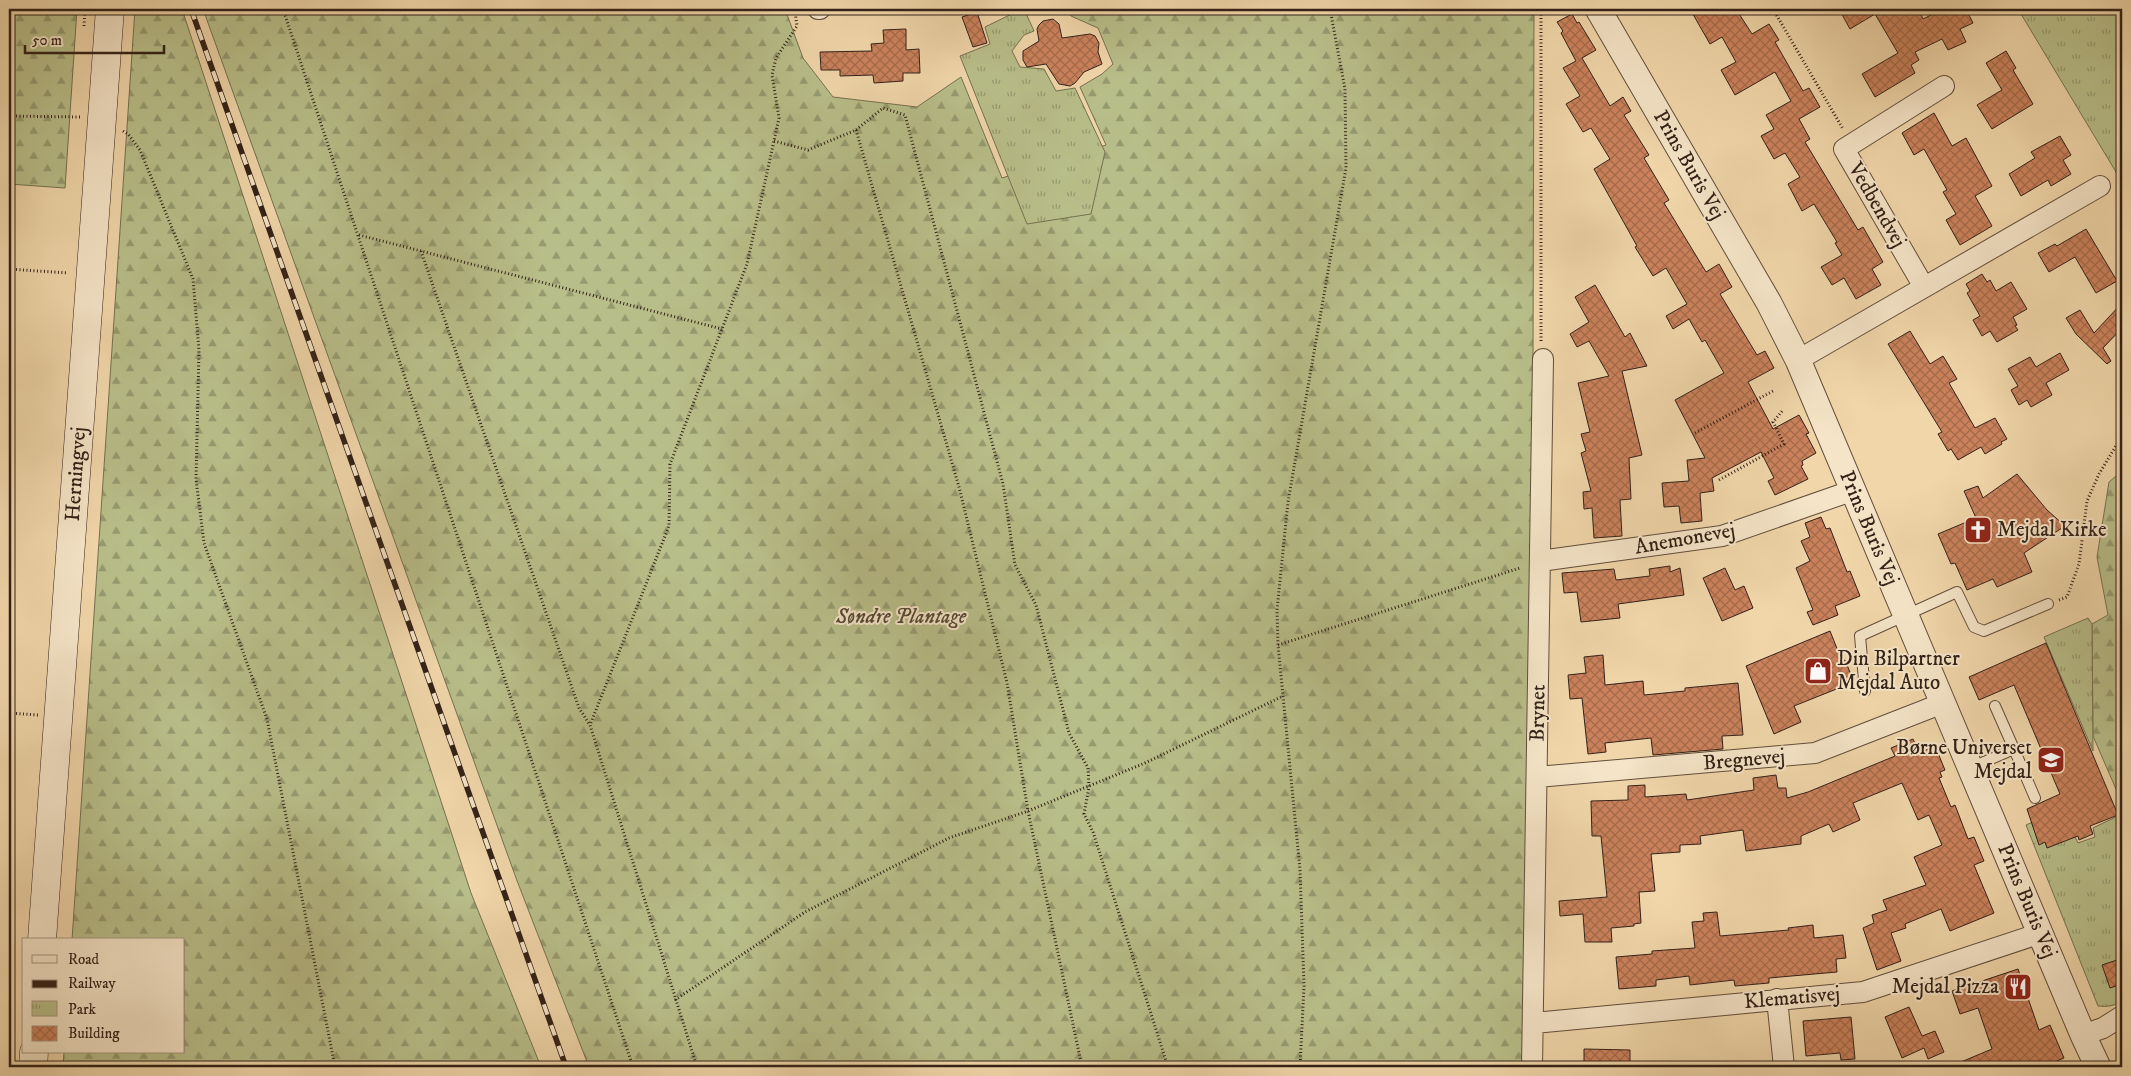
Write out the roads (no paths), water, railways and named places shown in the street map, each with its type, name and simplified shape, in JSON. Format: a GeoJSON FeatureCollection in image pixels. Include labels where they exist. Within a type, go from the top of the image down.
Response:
{"type":"FeatureCollection","features":[{"type":"Feature","properties":{"kind":"main road","name":"Herningvej"},"geometry":{"type":"LineString","coordinates":[[42,938],[110,9]]}},
{"type":"Feature","properties":{"kind":"main road"},"geometry":{"type":"LineString","coordinates":[[33,1067],[34,1054]]}},
{"type":"Feature","properties":{"kind":"street","name":"Prins Buris Vej"},"geometry":{"type":"LineString","coordinates":[[1598,9],[1770,303],[1798,360],[2082,1034],[2098,1067]]}},
{"type":"Feature","properties":{"kind":"street","name":"Vedbendvej"},"geometry":{"type":"LineString","coordinates":[[1924,287],[1844,149],[1944,86]]}},
{"type":"Feature","properties":{"kind":"street"},"geometry":{"type":"LineString","coordinates":[[1798,360],[2100,186]]}},
{"type":"Feature","properties":{"kind":"street","name":"Brynet"},"geometry":{"type":"LineString","coordinates":[[1532,1067],[1543,359]]}},
{"type":"Feature","properties":{"kind":"street","name":"Anemonevej"},"geometry":{"type":"LineString","coordinates":[[1540,562],[1722,536],[1854,490]]}},
{"type":"Feature","properties":{"kind":"street","name":"Bregnevej"},"geometry":{"type":"LineString","coordinates":[[1537,777],[1815,753],[1943,704]]}},
{"type":"Feature","properties":{"kind":"street","name":"Klematisvej"},"geometry":{"type":"LineString","coordinates":[[1534,1023],[1863,992],[2041,933]]}},
{"type":"Feature","properties":{"kind":"street"},"geometry":{"type":"LineString","coordinates":[[1777,999],[1784,1067]]}},
{"type":"Feature","properties":{"kind":"street"},"geometry":{"type":"LineString","coordinates":[[2082,1034],[2103,1028],[2122,1016]]}},
{"type":"Feature","properties":{"kind":"lane"},"geometry":{"type":"LineString","coordinates":[[1865,691],[1860,636],[1957,592],[1974,627],[1984,631],[2048,604]]}},
{"type":"Feature","properties":{"kind":"lane"},"geometry":{"type":"LineString","coordinates":[[1995,706],[2035,798]]}},
{"type":"Feature","properties":{"kind":"lane"},"geometry":{"type":"LineString","coordinates":[[1970,768],[2014,749]]}},
{"type":"Feature","properties":{"kind":"waterway"},"geometry":{"type":"LineString","coordinates":[[2119,757],[2119,736],[2122,724]]}},
{"type":"Feature","properties":{"kind":"railway"},"geometry":{"type":"LineString","coordinates":[[191,9],[566,1067]]}},
{"type":"Feature","properties":{"kind":"place","name":"Mejdal Kirke"},"geometry":{"type":"Point","coordinates":[1978,530]}},
{"type":"Feature","properties":{"kind":"place","name":"Din Bilpartner Mejdal Auto"},"geometry":{"type":"Point","coordinates":[1818,671]}},
{"type":"Feature","properties":{"kind":"place","name":"Børne Universet Mejdal"},"geometry":{"type":"Point","coordinates":[2051,760]}},
{"type":"Feature","properties":{"kind":"place","name":"Mejdal Pizza"},"geometry":{"type":"Point","coordinates":[2018,987]}},
{"type":"Feature","properties":{"kind":"park label","name":"Søndre Plantage"},"geometry":{"type":"Point","coordinates":[901,617]}}]}
